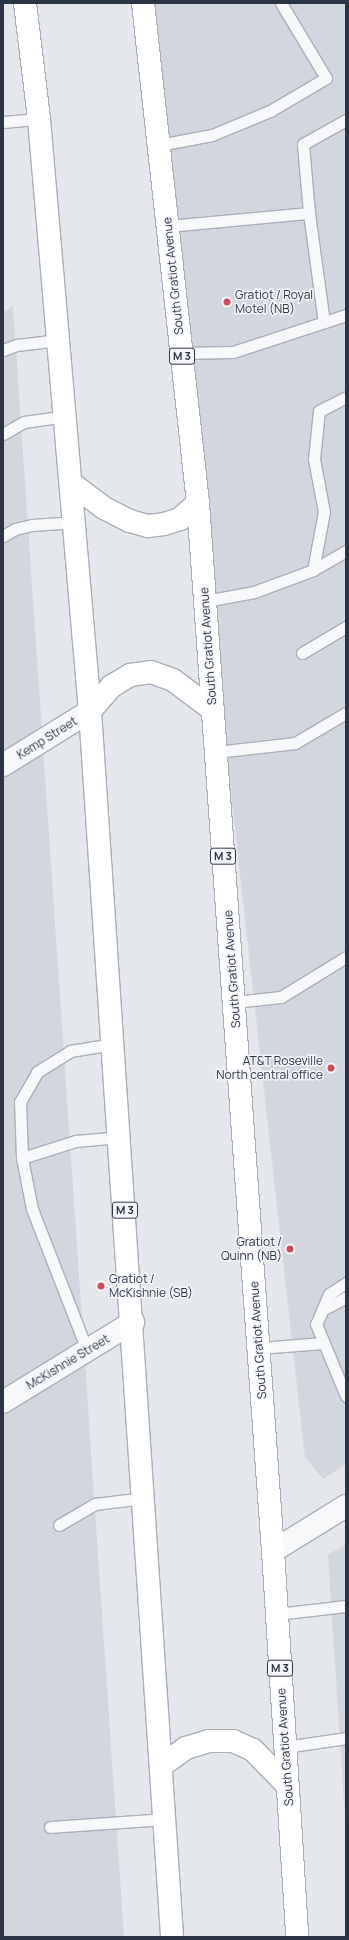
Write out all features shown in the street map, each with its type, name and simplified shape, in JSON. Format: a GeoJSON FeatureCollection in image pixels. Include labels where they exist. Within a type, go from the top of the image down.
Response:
{"type":"FeatureCollection","features":[{"type":"Feature","properties":{"kind":"main road","name":"M 3"},"geometry":{"type":"LineString","coordinates":[[25,3],[39,119],[66,416],[90,711],[133,1322],[172,1937]]}},
{"type":"Feature","properties":{"kind":"main road","name":"South Gratiot Avenue"},"geometry":{"type":"LineString","coordinates":[[143,3],[198,503],[273,1551],[297,1937]]}},
{"type":"Feature","properties":{"kind":"main road"},"geometry":{"type":"LineString","coordinates":[[71,483],[104,508],[130,521],[148,526],[164,524],[180,519],[198,503]]}},
{"type":"Feature","properties":{"kind":"main road"},"geometry":{"type":"LineString","coordinates":[[90,711],[112,686],[130,674],[151,672],[173,680],[213,710]]}},
{"type":"Feature","properties":{"kind":"main road"},"geometry":{"type":"LineString","coordinates":[[161,1766],[186,1748],[209,1740],[233,1741],[253,1750],[287,1785]]}},
{"type":"Feature","properties":{"kind":"street","name":"Kemp Street"},"geometry":{"type":"LineString","coordinates":[[3,765],[90,711]]}},
{"type":"Feature","properties":{"kind":"street","name":"McKishnie Street"},"geometry":{"type":"LineString","coordinates":[[3,1402],[133,1322]]}},
{"type":"Feature","properties":{"kind":"street"},"geometry":{"type":"LineString","coordinates":[[273,1551],[344,1510]]}},
{"type":"Feature","properties":{"kind":"lane"},"geometry":{"type":"LineString","coordinates":[[159,145],[212,135],[270,112],[326,78],[281,3]]}},
{"type":"Feature","properties":{"kind":"lane"},"geometry":{"type":"LineString","coordinates":[[3,122],[39,119]]}},
{"type":"Feature","properties":{"kind":"lane"},"geometry":{"type":"LineString","coordinates":[[324,322],[309,212],[303,144],[346,120]]}},
{"type":"Feature","properties":{"kind":"lane"},"geometry":{"type":"LineString","coordinates":[[168,226],[309,212]]}},
{"type":"Feature","properties":{"kind":"lane"},"geometry":{"type":"LineString","coordinates":[[181,353],[233,352],[346,315]]}},
{"type":"Feature","properties":{"kind":"lane"},"geometry":{"type":"LineString","coordinates":[[3,350],[17,345],[59,340]]}},
{"type":"Feature","properties":{"kind":"lane"},"geometry":{"type":"LineString","coordinates":[[313,570],[324,512],[314,459],[319,411],[346,397]]}},
{"type":"Feature","properties":{"kind":"lane"},"geometry":{"type":"LineString","coordinates":[[3,434],[24,422],[66,416]]}},
{"type":"Feature","properties":{"kind":"lane"},"geometry":{"type":"LineString","coordinates":[[3,536],[15,529],[32,525],[74,522]]}},
{"type":"Feature","properties":{"kind":"lane"},"geometry":{"type":"LineString","coordinates":[[205,601],[254,592],[313,570],[346,551]]}},
{"type":"Feature","properties":{"kind":"lane"},"geometry":{"type":"LineString","coordinates":[[302,653],[346,627]]}},
{"type":"Feature","properties":{"kind":"lane"},"geometry":{"type":"LineString","coordinates":[[216,752],[295,743],[346,713]]}},
{"type":"Feature","properties":{"kind":"lane"},"geometry":{"type":"LineString","coordinates":[[234,1002],[281,997],[346,957]]}},
{"type":"Feature","properties":{"kind":"lane"},"geometry":{"type":"LineString","coordinates":[[87,1350],[32,1209],[22,1158],[20,1102],[37,1072],[70,1051],[113,1044]]}},
{"type":"Feature","properties":{"kind":"lane"},"geometry":{"type":"LineString","coordinates":[[22,1158],[76,1141],[120,1138]]}},
{"type":"Feature","properties":{"kind":"lane"},"geometry":{"type":"LineString","coordinates":[[346,1283],[329,1294],[316,1324],[346,1396]]}},
{"type":"Feature","properties":{"kind":"lane"},"geometry":{"type":"LineString","coordinates":[[322,1310],[346,1297]]}},
{"type":"Feature","properties":{"kind":"lane"},"geometry":{"type":"LineString","coordinates":[[258,1348],[323,1343]]}},
{"type":"Feature","properties":{"kind":"lane"},"geometry":{"type":"LineString","coordinates":[[59,1525],[95,1504],[144,1498]]}},
{"type":"Feature","properties":{"kind":"lane"},"geometry":{"type":"LineString","coordinates":[[276,1614],[346,1606]]}},
{"type":"Feature","properties":{"kind":"lane"},"geometry":{"type":"LineString","coordinates":[[285,1747],[346,1738]]}},
{"type":"Feature","properties":{"kind":"lane"},"geometry":{"type":"LineString","coordinates":[[50,1827],[164,1819]]}},
{"type":"Feature","properties":{"kind":"shaded area"},"geometry":{"type":"Polygon","coordinates":[[[143,3],[346,3],[346,1464],[323,1479],[305,1457],[143,3]]]}},
{"type":"Feature","properties":{"kind":"shaded area"},"geometry":{"type":"Polygon","coordinates":[[[13,306],[124,1937],[3,1937],[3,312],[13,306]]]}},
{"type":"Feature","properties":{"kind":"shaded area"},"geometry":{"type":"Polygon","coordinates":[[[346,1544],[346,1835],[328,1555],[346,1544]]]}},
{"type":"Feature","properties":{"kind":"place","name":"Gratiot / Royal Motel (NB)"},"geometry":{"type":"Point","coordinates":[227,302]}},
{"type":"Feature","properties":{"kind":"place","name":"AT&T Roseville North central office"},"geometry":{"type":"Point","coordinates":[331,1068]}},
{"type":"Feature","properties":{"kind":"place","name":"Gratiot / Quinn (NB)"},"geometry":{"type":"Point","coordinates":[290,1249]}},
{"type":"Feature","properties":{"kind":"place","name":"Gratiot / McKishnie (SB)"},"geometry":{"type":"Point","coordinates":[101,1286]}}]}
